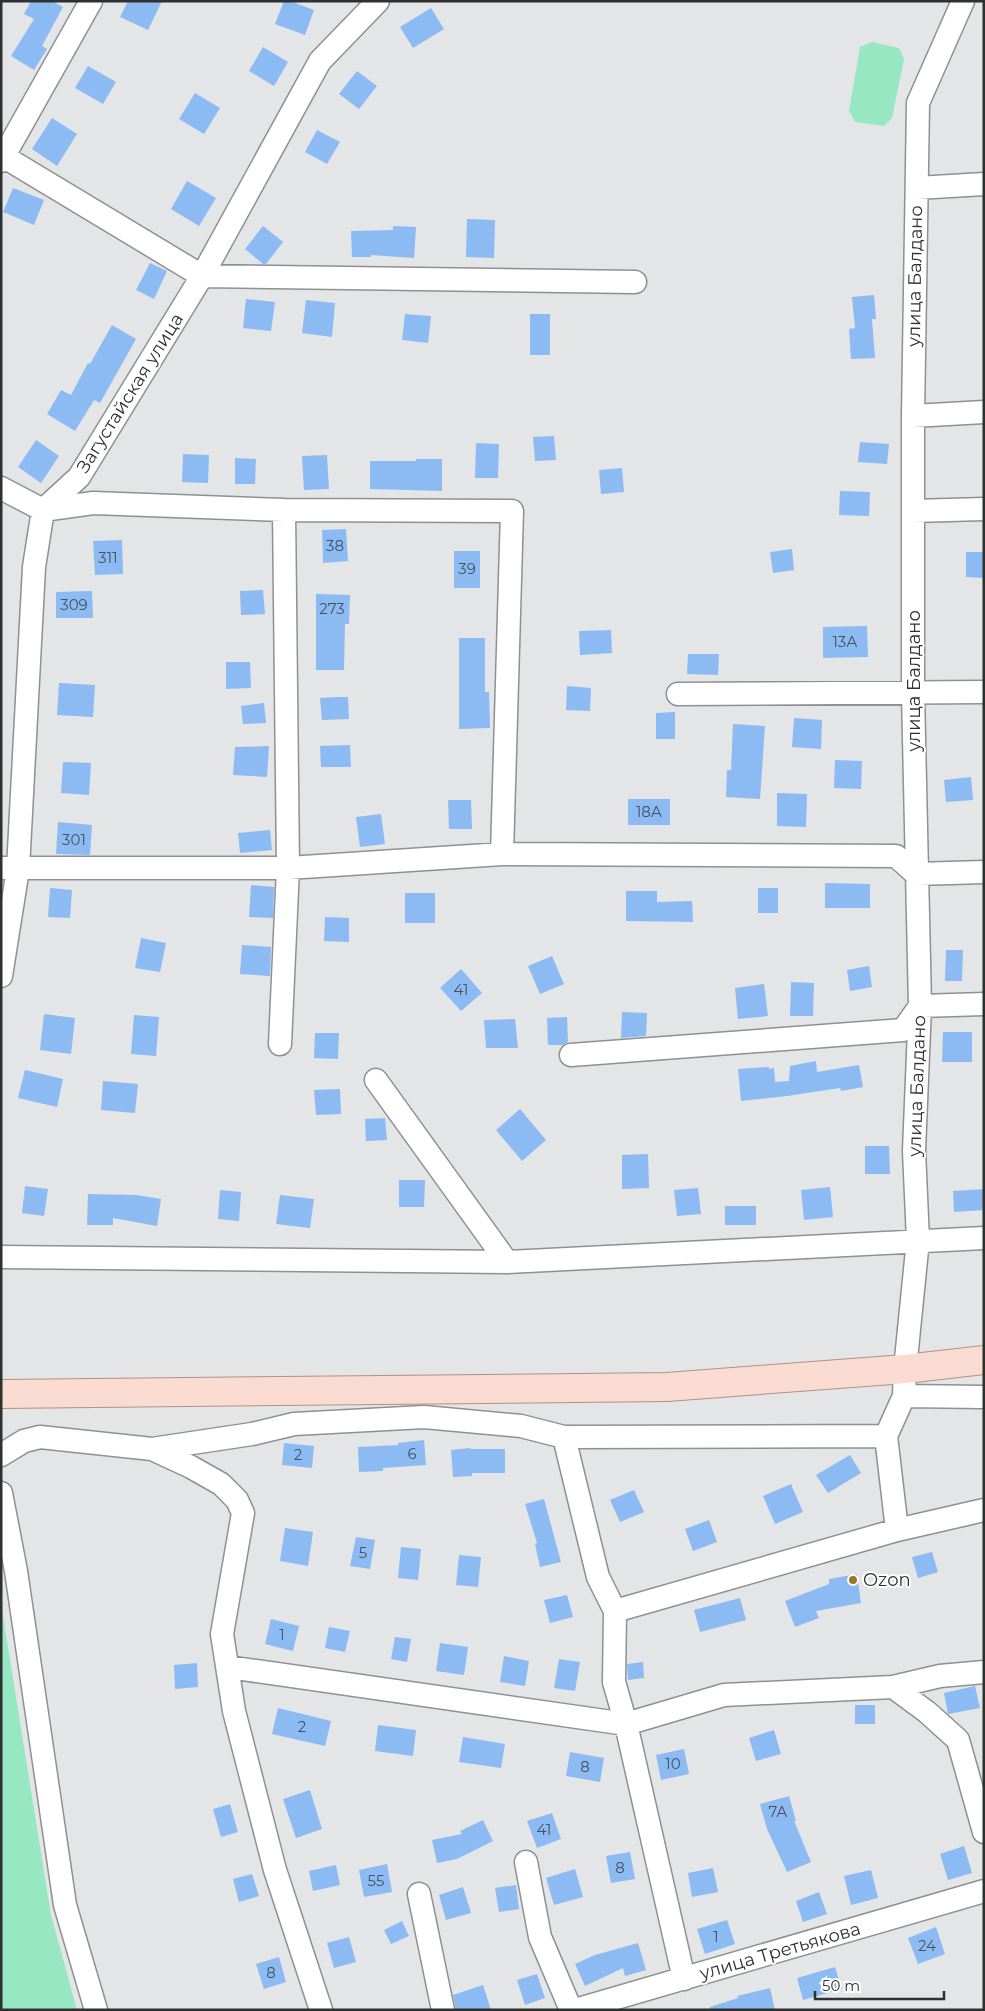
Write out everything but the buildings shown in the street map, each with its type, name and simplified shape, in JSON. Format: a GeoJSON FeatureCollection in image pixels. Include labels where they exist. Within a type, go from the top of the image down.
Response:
{"type":"FeatureCollection","features":[{"type":"Feature","properties":{"kind":"main road"},"geometry":{"type":"LineString","coordinates":[[1,1394],[667,1388],[904,1369],[984,1360]]}},
{"type":"Feature","properties":{"kind":"street"},"geometry":{"type":"LineString","coordinates":[[91,1],[2,158],[202,276],[634,282]]}},
{"type":"Feature","properties":{"kind":"street","name":"Загустайская улица"},"geometry":{"type":"LineString","coordinates":[[43,510],[79,476],[202,276],[320,61],[378,1]]}},
{"type":"Feature","properties":{"kind":"street","name":"улица Балдано"},"geometry":{"type":"LineString","coordinates":[[904,1396],[904,1369],[918,1240],[914,1151],[920,1006],[913,693],[912,416],[918,103],[964,1]]}},
{"type":"Feature","properties":{"kind":"street"},"geometry":{"type":"LineString","coordinates":[[917,188],[984,184]]}},
{"type":"Feature","properties":{"kind":"street"},"geometry":{"type":"LineString","coordinates":[[912,416],[984,412]]}},
{"type":"Feature","properties":{"kind":"street"},"geometry":{"type":"LineString","coordinates":[[1,488],[43,510],[93,503],[284,510],[512,511],[502,854]]}},
{"type":"Feature","properties":{"kind":"street"},"geometry":{"type":"LineString","coordinates":[[913,511],[984,509]]}},
{"type":"Feature","properties":{"kind":"street"},"geometry":{"type":"LineString","coordinates":[[1,976],[34,567],[43,510]]}},
{"type":"Feature","properties":{"kind":"street"},"geometry":{"type":"LineString","coordinates":[[280,1044],[288,868],[284,510]]}},
{"type":"Feature","properties":{"kind":"street"},"geometry":{"type":"LineString","coordinates":[[678,694],[984,692]]}},
{"type":"Feature","properties":{"kind":"street"},"geometry":{"type":"LineString","coordinates":[[10,868],[288,868],[502,854],[896,856],[916,874],[984,872]]}},
{"type":"Feature","properties":{"kind":"street"},"geometry":{"type":"LineString","coordinates":[[571,1056],[903,1030],[920,1006],[984,1004]]}},
{"type":"Feature","properties":{"kind":"street"},"geometry":{"type":"LineString","coordinates":[[376,1080],[507,1262]]}},
{"type":"Feature","properties":{"kind":"street"},"geometry":{"type":"LineString","coordinates":[[1,1257],[507,1262],[984,1238]]}},
{"type":"Feature","properties":{"kind":"street"},"geometry":{"type":"LineString","coordinates":[[897,1530],[886,1436],[904,1396],[984,1397]]}},
{"type":"Feature","properties":{"kind":"street"},"geometry":{"type":"LineString","coordinates":[[1,1455],[24,1441],[40,1437],[152,1449],[252,1434],[294,1424],[424,1417],[520,1426],[564,1437],[886,1436]]}},
{"type":"Feature","properties":{"kind":"street"},"geometry":{"type":"LineString","coordinates":[[564,1437],[598,1577],[616,1611],[614,1682],[626,1724],[684,1979]]}},
{"type":"Feature","properties":{"kind":"street"},"geometry":{"type":"LineString","coordinates":[[152,1449],[191,1467],[221,1484],[237,1500],[243,1513],[222,1634],[234,1711],[275,1870],[321,2010]]}},
{"type":"Feature","properties":{"kind":"street"},"geometry":{"type":"LineString","coordinates":[[1,1493],[16,1571],[66,1905],[96,2010]]}},
{"type":"Feature","properties":{"kind":"street"},"geometry":{"type":"LineString","coordinates":[[616,1611],[897,1530],[984,1510]]}},
{"type":"Feature","properties":{"kind":"street"},"geometry":{"type":"LineString","coordinates":[[228,1667],[626,1724],[724,1695],[893,1687],[940,1676],[984,1672]]}},
{"type":"Feature","properties":{"kind":"street"},"geometry":{"type":"LineString","coordinates":[[893,1687],[927,1712],[958,1740],[984,1832]]}},
{"type":"Feature","properties":{"kind":"street"},"geometry":{"type":"LineString","coordinates":[[526,1862],[540,1937],[572,2010]]}},
{"type":"Feature","properties":{"kind":"street","name":"улица Третьякова"},"geometry":{"type":"LineString","coordinates":[[575,2010],[984,1892]]}},
{"type":"Feature","properties":{"kind":"street"},"geometry":{"type":"LineString","coordinates":[[419,1894],[443,2010]]}},
{"type":"Feature","properties":{"kind":"green space"},"geometry":{"type":"Polygon","coordinates":[[[872,42],[899,48],[904,59],[892,118],[884,126],[855,122],[849,111],[860,47],[872,42]]]}},
{"type":"Feature","properties":{"kind":"green space"},"geometry":{"type":"Polygon","coordinates":[[[1,1603],[51,1915],[77,2010],[1,2010],[1,1603]]]}},
{"type":"Feature","properties":{"kind":"place","name":"Ozon"},"geometry":{"type":"Point","coordinates":[853,1580]}}]}
